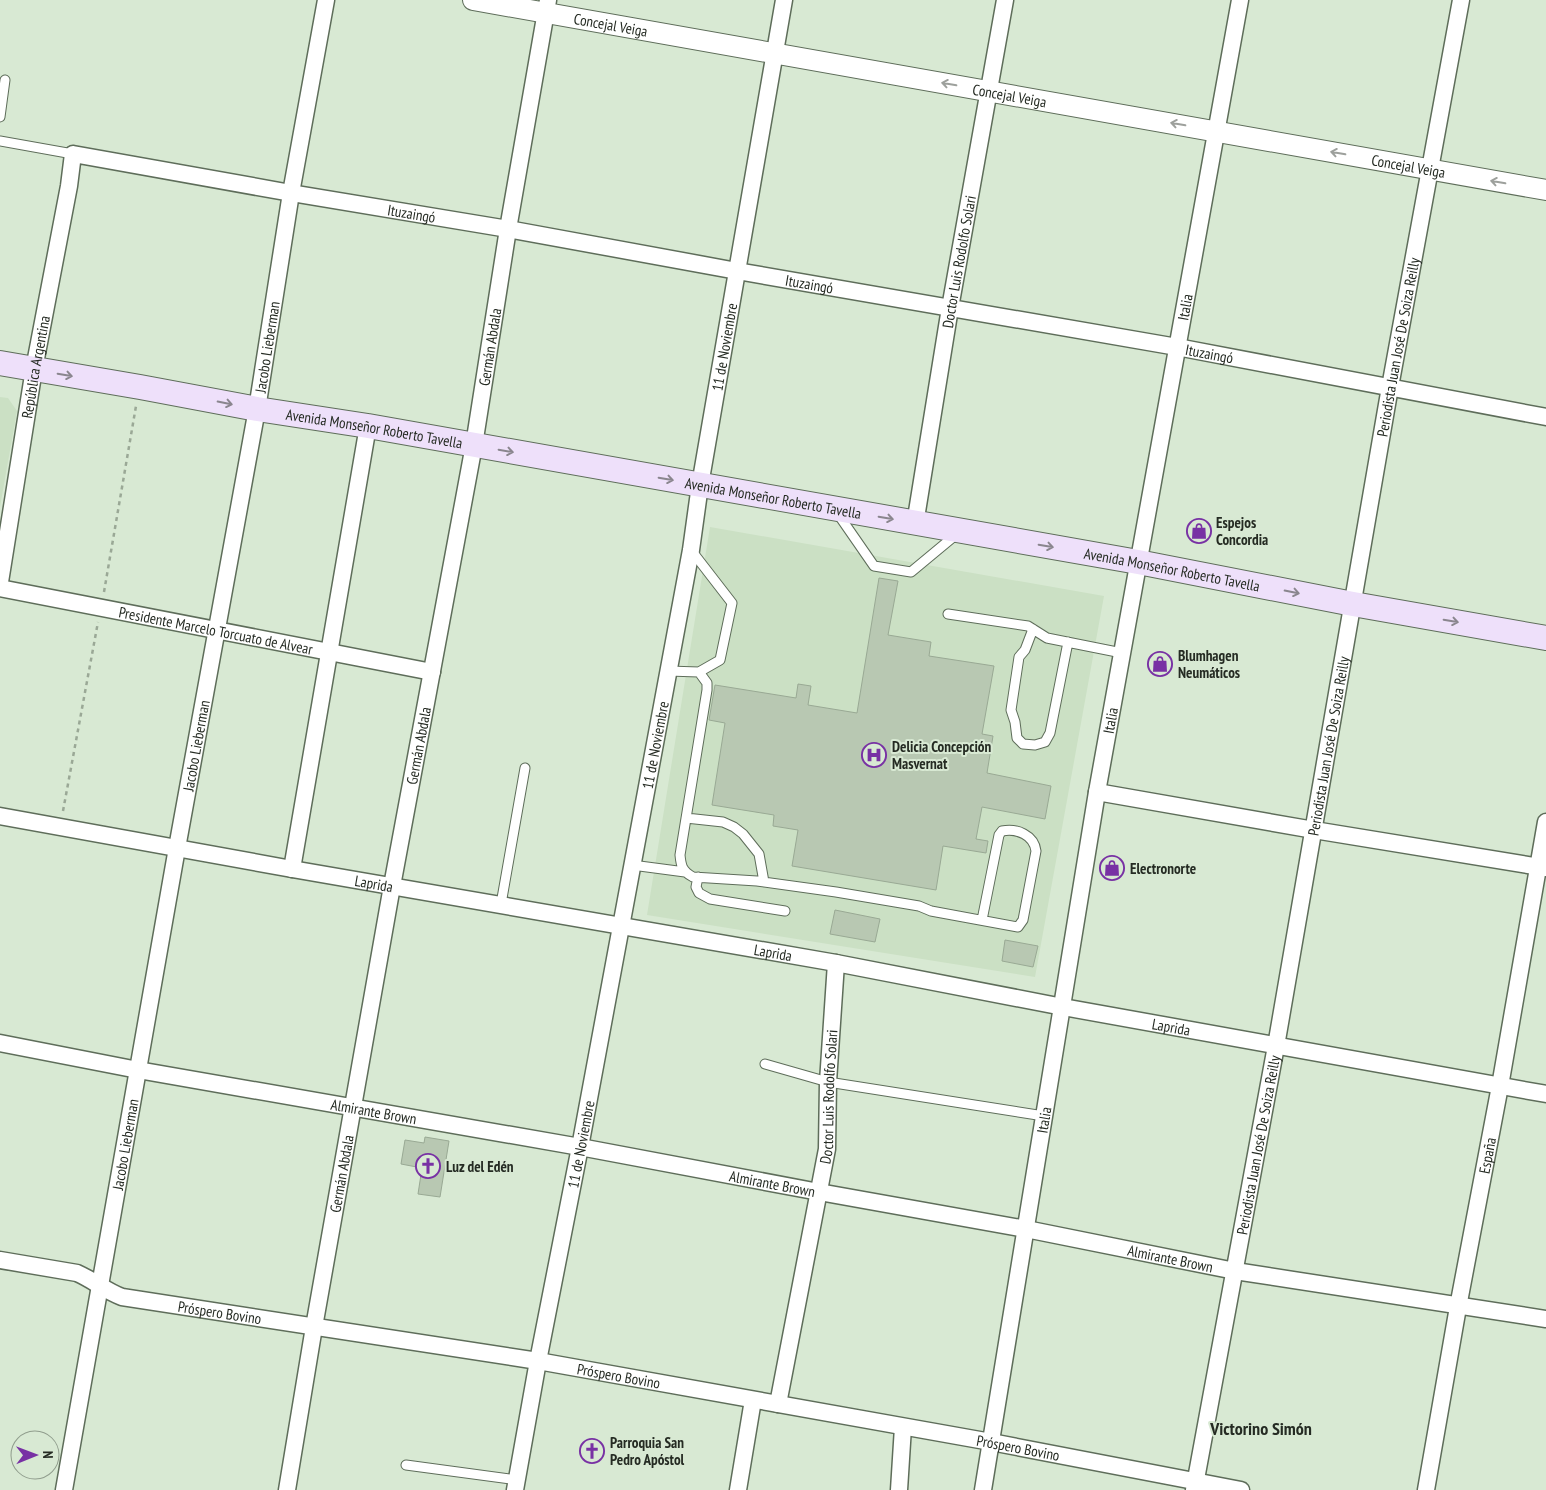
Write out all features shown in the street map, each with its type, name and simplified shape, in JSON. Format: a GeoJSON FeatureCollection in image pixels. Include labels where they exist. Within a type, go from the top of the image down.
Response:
{"type":"FeatureCollection","features":[{"type":"Feature","properties":{"kind":"main road","name":"Avenida Monseñor Roberto Tavella"},"geometry":{"type":"LineString","coordinates":[[0,363],[1138,562],[1353,604],[1546,638]]}},
{"type":"Feature","properties":{"kind":"street","name":"Jacobo Lieberman"},"geometry":{"type":"LineString","coordinates":[[64,1490],[177,848],[257,409],[291,194],[326,0]]}},
{"type":"Feature","properties":{"kind":"street","name":"Concejal Veiga"},"geometry":{"type":"LineString","coordinates":[[473,0],[547,6],[774,53],[1546,190]]}},
{"type":"Feature","properties":{"kind":"street","name":"11 de Noviembre"},"geometry":{"type":"LineString","coordinates":[[516,1485],[691,550],[700,485],[784,0]]}},
{"type":"Feature","properties":{"kind":"street","name":"Doctor Luis Rodolfo Solari"},"geometry":{"type":"LineString","coordinates":[[915,524],[950,308],[1005,0]]}},
{"type":"Feature","properties":{"kind":"street","name":"Italia"},"geometry":{"type":"LineString","coordinates":[[983,1490],[1097,792],[1240,0]]}},
{"type":"Feature","properties":{"kind":"street","name":"Periodista Juan José De Soiza Reilly"},"geometry":{"type":"LineString","coordinates":[[1195,1486],[1276,1046],[1390,387],[1461,0]]}},
{"type":"Feature","properties":{"kind":"street","name":"Germán Abdala"},"geometry":{"type":"LineString","coordinates":[[287,1490],[392,886],[474,445],[508,229],[547,6]]}},
{"type":"Feature","properties":{"kind":"street","name":"Ituzaingó"},"geometry":{"type":"LineString","coordinates":[[73,154],[291,194],[508,229],[737,271],[1177,347],[1546,417]]}},
{"type":"Feature","properties":{"kind":"street","name":"República Argentina"},"geometry":{"type":"LineString","coordinates":[[0,582],[34,369],[69,186],[73,154]]}},
{"type":"Feature","properties":{"kind":"street"},"geometry":{"type":"LineString","coordinates":[[292,869],[368,426]]}},
{"type":"Feature","properties":{"kind":"street","name":"Presidente Marcelo Torcuato de Alvear"},"geometry":{"type":"LineString","coordinates":[[0,588],[432,672]]}},
{"type":"Feature","properties":{"kind":"street"},"geometry":{"type":"LineString","coordinates":[[1097,792],[1542,867]]}},
{"type":"Feature","properties":{"kind":"street","name":"Laprida"},"geometry":{"type":"LineString","coordinates":[[0,816],[292,869],[836,963],[1063,1007],[1546,1094]]}},
{"type":"Feature","properties":{"kind":"street","name":"España"},"geometry":{"type":"LineString","coordinates":[[1426,1490],[1458,1306],[1542,867],[1546,822]]}},
{"type":"Feature","properties":{"kind":"street","name":"Doctor Luis Rodolfo Solari"},"geometry":{"type":"LineString","coordinates":[[778,1404],[827,1149],[828,1082],[836,963]]}},
{"type":"Feature","properties":{"kind":"street","name":"Almirante Brown"},"geometry":{"type":"LineString","coordinates":[[0,1043],[138,1070],[580,1147],[1026,1229],[1235,1271],[1546,1319]]}},
{"type":"Feature","properties":{"kind":"street","name":"Próspero Bovino"},"geometry":{"type":"LineString","coordinates":[[0,1260],[77,1273],[122,1297],[538,1361],[991,1442],[1195,1486],[1241,1490]]}},
{"type":"Feature","properties":{"kind":"street"},"geometry":{"type":"LineString","coordinates":[[738,1490],[754,1400]]}},
{"type":"Feature","properties":{"kind":"street"},"geometry":{"type":"LineString","coordinates":[[899,1490],[903,1427]]}},
{"type":"Feature","properties":{"kind":"lane"},"geometry":{"type":"LineString","coordinates":[[0,117],[5,80]]}},
{"type":"Feature","properties":{"kind":"lane"},"geometry":{"type":"LineString","coordinates":[[0,141],[73,154]]}},
{"type":"Feature","properties":{"kind":"lane"},"geometry":{"type":"LineString","coordinates":[[835,509],[874,566],[911,572],[960,532]]}},
{"type":"Feature","properties":{"kind":"lane"},"geometry":{"type":"LineString","coordinates":[[668,671],[699,672],[720,660],[732,603],[691,550]]}},
{"type":"Feature","properties":{"kind":"lane"},"geometry":{"type":"LineString","coordinates":[[948,614],[1028,626],[1047,638],[1122,653]]}},
{"type":"Feature","properties":{"kind":"lane"},"geometry":{"type":"LineString","coordinates":[[1033,629],[1025,650],[1020,657],[1011,710],[1017,738],[1023,744],[1035,745],[1046,742],[1050,733],[1068,642]]}},
{"type":"Feature","properties":{"kind":"lane"},"geometry":{"type":"LineString","coordinates":[[685,872],[681,865],[680,855],[707,690],[706,683],[699,672]]}},
{"type":"Feature","properties":{"kind":"lane"},"geometry":{"type":"LineString","coordinates":[[501,904],[525,768]]}},
{"type":"Feature","properties":{"kind":"lane"},"geometry":{"type":"LineString","coordinates":[[686,818],[723,822],[734,827],[759,854],[764,882]]}},
{"type":"Feature","properties":{"kind":"lane"},"geometry":{"type":"LineString","coordinates":[[632,865],[685,872],[698,877],[764,882],[836,892],[919,906],[931,911],[982,920],[1018,926],[1023,920],[1036,851],[1031,838],[1025,834],[1006,830],[999,834],[982,920]]}},
{"type":"Feature","properties":{"kind":"lane"},"geometry":{"type":"LineString","coordinates":[[698,877],[696,887],[699,893],[710,899],[785,911]]}},
{"type":"Feature","properties":{"kind":"lane"},"geometry":{"type":"LineString","coordinates":[[765,1064],[828,1082],[1044,1116]]}},
{"type":"Feature","properties":{"kind":"lane"},"geometry":{"type":"LineString","coordinates":[[406,1465],[516,1485]]}},
{"type":"Feature","properties":{"kind":"shaded area"},"geometry":{"type":"Polygon","coordinates":[[[0,397],[8,398],[17,411],[0,507],[0,397]]]}},
{"type":"Feature","properties":{"kind":"shaded area","name":"Delicia Concepción Masvernat"},"geometry":{"type":"Polygon","coordinates":[[[710,527],[1104,596],[1035,977],[647,915],[710,527]]]}},
{"type":"Feature","properties":{"kind":"building"},"geometry":{"type":"Polygon","coordinates":[[[879,578],[898,581],[888,635],[931,642],[929,656],[994,666],[982,734],[993,736],[987,773],[1051,786],[1045,819],[982,807],[976,839],[988,841],[986,853],[943,846],[936,890],[792,866],[798,830],[773,826],[774,815],[712,805],[725,723],[709,720],[715,685],[796,698],[798,684],[811,686],[808,705],[857,713],[879,578]]]}},
{"type":"Feature","properties":{"kind":"building"},"geometry":{"type":"Polygon","coordinates":[[[835,910],[880,919],[875,942],[830,934],[835,910]]]}},
{"type":"Feature","properties":{"kind":"building"},"geometry":{"type":"Polygon","coordinates":[[[1005,940],[1038,946],[1033,967],[1002,961],[1005,940]]]}},
{"type":"Feature","properties":{"kind":"building","name":"Luz del Edén"},"geometry":{"type":"Polygon","coordinates":[[[425,1137],[449,1141],[440,1197],[418,1194],[422,1168],[401,1164],[405,1140],[424,1143],[425,1137]]]}},
{"type":"Feature","properties":{"kind":"place","name":"Espejos Concordia"},"geometry":{"type":"Point","coordinates":[1199,531]}},
{"type":"Feature","properties":{"kind":"place","name":"Blumhagen Neumáticos"},"geometry":{"type":"Point","coordinates":[1160,664]}},
{"type":"Feature","properties":{"kind":"place","name":"Delicia Concepción Masvernat"},"geometry":{"type":"Point","coordinates":[874,755]}},
{"type":"Feature","properties":{"kind":"place","name":"Electronorte"},"geometry":{"type":"Point","coordinates":[1112,868]}},
{"type":"Feature","properties":{"kind":"place","name":"Luz del Edén"},"geometry":{"type":"Point","coordinates":[428,1166]}},
{"type":"Feature","properties":{"kind":"place","name":"Parroquia San Pedro Apóstol"},"geometry":{"type":"Point","coordinates":[592,1451]}},
{"type":"Feature","properties":{"kind":"district","name":"Victorino Simón"},"geometry":{"type":"Point","coordinates":[1261,1428]}}]}
